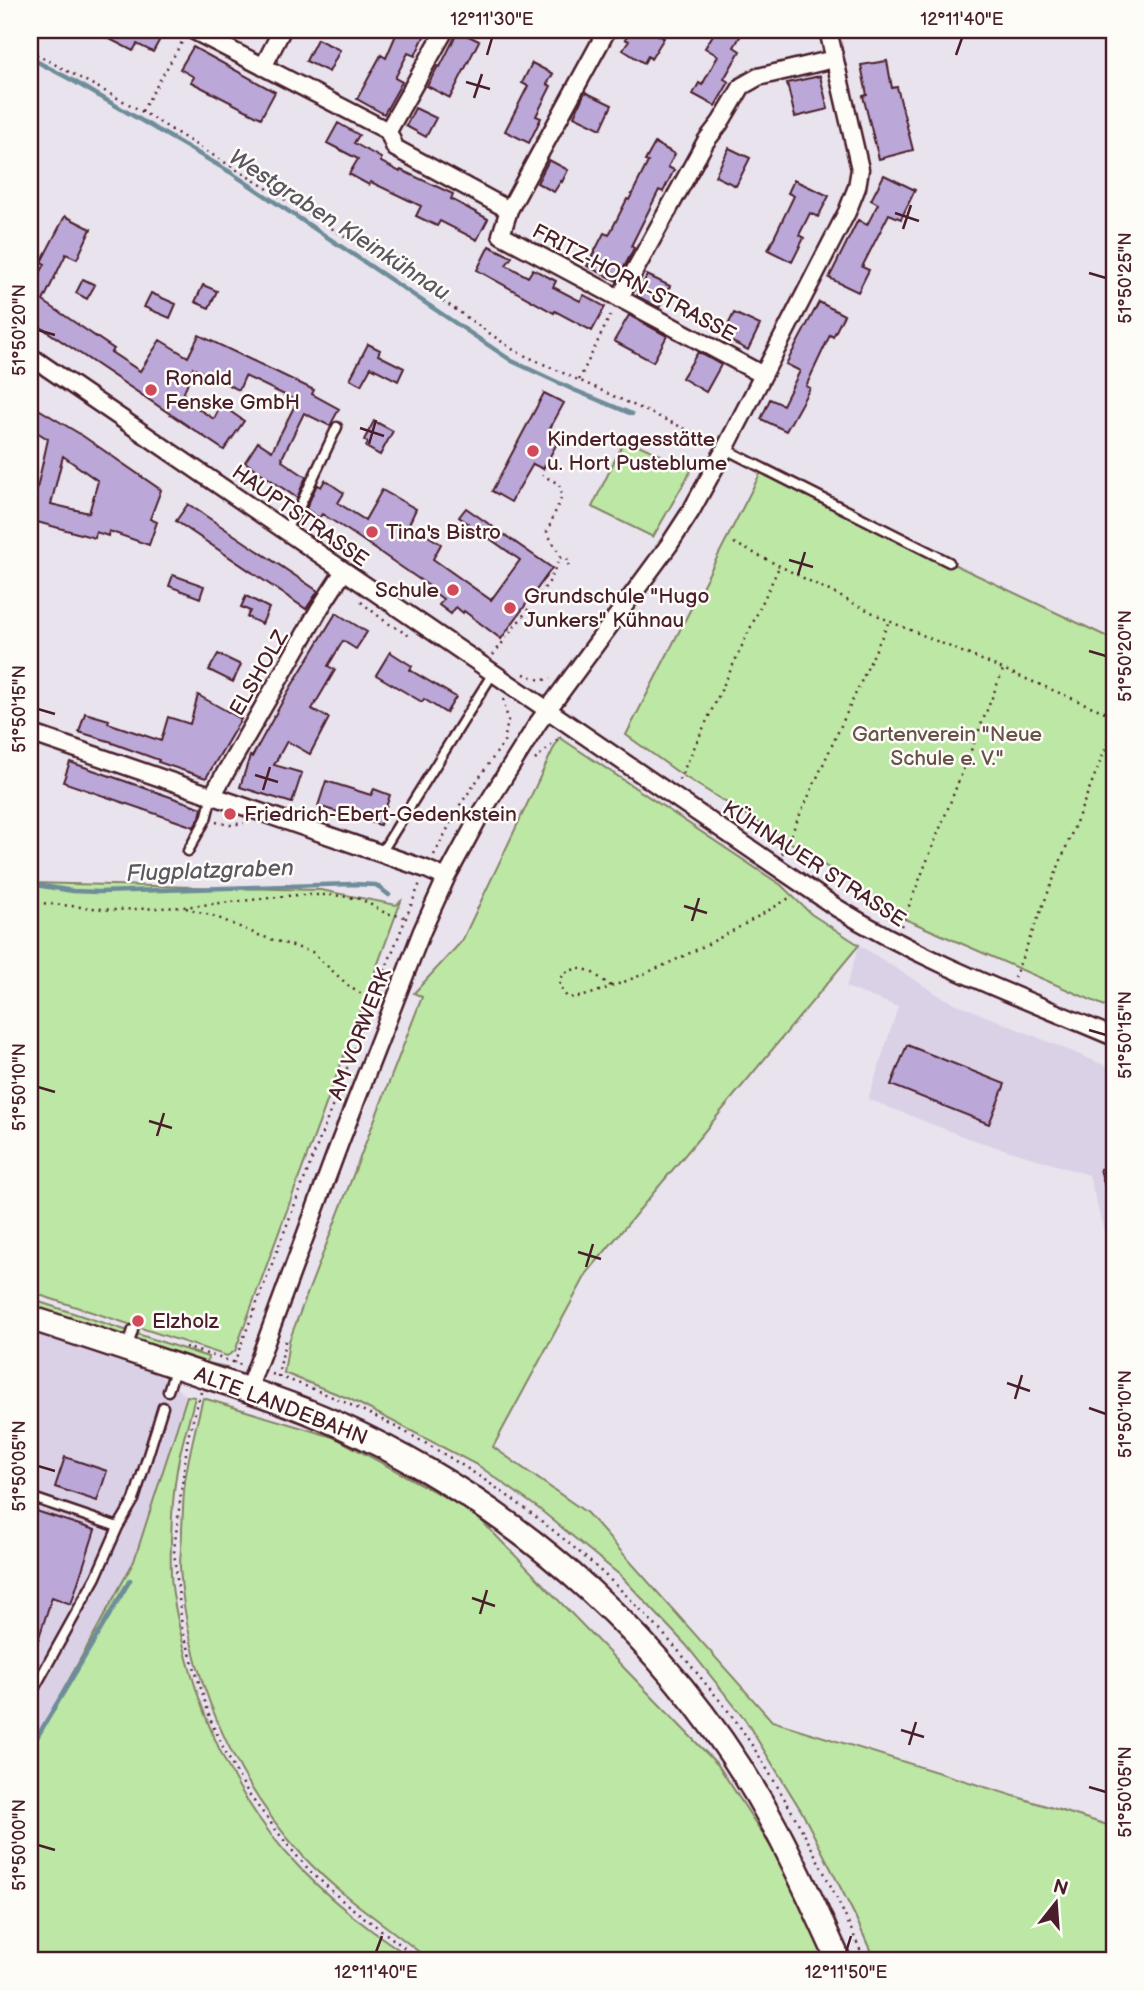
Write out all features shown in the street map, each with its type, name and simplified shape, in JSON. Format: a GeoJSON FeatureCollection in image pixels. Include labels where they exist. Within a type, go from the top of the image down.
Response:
{"type":"FeatureCollection","features":[{"type":"Feature","properties":{"kind":"main road","name":"ALTE LANDEBAHN"},"geometry":{"type":"LineString","coordinates":[[30,1318],[130,1340],[179,1356],[207,1376],[252,1379],[307,1412],[355,1432],[451,1485],[535,1545],[576,1578],[621,1621],[695,1706],[776,1828],[839,1961]]}},
{"type":"Feature","properties":{"kind":"street"},"geometry":{"type":"LineString","coordinates":[[263,67],[282,30]]}},
{"type":"Feature","properties":{"kind":"street"},"geometry":{"type":"LineString","coordinates":[[388,131],[445,30]]}},
{"type":"Feature","properties":{"kind":"street"},"geometry":{"type":"LineString","coordinates":[[509,210],[607,30]]}},
{"type":"Feature","properties":{"kind":"street","name":"AM VORWERK"},"geometry":{"type":"LineString","coordinates":[[252,1379],[395,1002],[433,904],[446,878],[479,817],[547,710],[669,545],[718,445],[763,375],[847,212],[857,187],[860,169],[828,30]]}},
{"type":"Feature","properties":{"kind":"street","name":"FRITZ-HORN-STRASSE"},"geometry":{"type":"LineString","coordinates":[[187,36],[263,67],[388,131],[395,149],[509,210],[501,235],[763,375]]}},
{"type":"Feature","properties":{"kind":"street"},"geometry":{"type":"LineString","coordinates":[[619,299],[706,141],[720,123],[741,86],[758,77],[834,59]]}},
{"type":"Feature","properties":{"kind":"street","name":"HAUPTSTRASSE"},"geometry":{"type":"LineString","coordinates":[[30,356],[547,710]]}},
{"type":"Feature","properties":{"kind":"street","name":"ELSHOLZ"},"geometry":{"type":"LineString","coordinates":[[212,796],[344,571]]}},
{"type":"Feature","properties":{"kind":"street","name":"KÜHNAUER STRASSE"},"geometry":{"type":"LineString","coordinates":[[547,710],[806,888],[894,942],[1114,1037]]}},
{"type":"Feature","properties":{"kind":"street"},"geometry":{"type":"LineString","coordinates":[[30,733],[381,853],[446,878]]}},
{"type":"Feature","properties":{"kind":"lane"},"geometry":{"type":"LineString","coordinates":[[285,530],[299,508],[337,427]]}},
{"type":"Feature","properties":{"kind":"lane"},"geometry":{"type":"LineString","coordinates":[[718,445],[950,562]]}},
{"type":"Feature","properties":{"kind":"lane"},"geometry":{"type":"LineString","coordinates":[[381,853],[493,674]]}},
{"type":"Feature","properties":{"kind":"lane"},"geometry":{"type":"LineString","coordinates":[[188,851],[206,819],[212,796]]}},
{"type":"Feature","properties":{"kind":"lane"},"geometry":{"type":"LineString","coordinates":[[168,1391],[179,1356]]}},
{"type":"Feature","properties":{"kind":"lane"},"geometry":{"type":"LineString","coordinates":[[30,1696],[96,1577],[118,1527],[134,1500],[163,1407]]}},
{"type":"Feature","properties":{"kind":"lane"},"geometry":{"type":"LineString","coordinates":[[30,1497],[118,1527]]}},
{"type":"Feature","properties":{"kind":"path"},"geometry":{"type":"LineString","coordinates":[[142,111],[187,36]]}},
{"type":"Feature","properties":{"kind":"path"},"geometry":{"type":"LineString","coordinates":[[30,51],[142,111],[393,266],[514,351],[718,445]]}},
{"type":"Feature","properties":{"kind":"path"},"geometry":{"type":"LineString","coordinates":[[579,380],[619,299]]}},
{"type":"Feature","properties":{"kind":"path"},"geometry":{"type":"LineString","coordinates":[[493,655],[549,582],[560,557],[547,532],[562,496],[559,484],[542,475]]}},
{"type":"Feature","properties":{"kind":"path"},"geometry":{"type":"LineString","coordinates":[[733,543],[889,621],[1114,716]]}},
{"type":"Feature","properties":{"kind":"path"},"geometry":{"type":"LineString","coordinates":[[560,557],[570,561],[567,569]]}},
{"type":"Feature","properties":{"kind":"path"},"geometry":{"type":"LineString","coordinates":[[670,795],[682,775],[780,565]]}},
{"type":"Feature","properties":{"kind":"path"},"geometry":{"type":"LineString","coordinates":[[776,866],[889,621]]}},
{"type":"Feature","properties":{"kind":"path"},"geometry":{"type":"LineString","coordinates":[[894,942],[1003,670]]}},
{"type":"Feature","properties":{"kind":"path"},"geometry":{"type":"LineString","coordinates":[[517,671],[540,680],[556,678]]}},
{"type":"Feature","properties":{"kind":"path"},"geometry":{"type":"LineString","coordinates":[[531,763],[571,727]]}},
{"type":"Feature","properties":{"kind":"path"},"geometry":{"type":"LineString","coordinates":[[1008,993],[1114,727]]}},
{"type":"Feature","properties":{"kind":"path"},"geometry":{"type":"LineString","coordinates":[[611,986],[588,970],[575,968],[563,974],[559,986],[567,997],[578,999],[635,978],[737,930],[806,888]]}},
{"type":"Feature","properties":{"kind":"path"},"geometry":{"type":"LineString","coordinates":[[30,902],[113,910],[183,907],[298,895],[334,895],[361,899],[385,913],[405,917]]}},
{"type":"Feature","properties":{"kind":"path"},"geometry":{"type":"LineString","coordinates":[[183,907],[312,952],[351,988],[362,994],[395,1002]]}},
{"type":"Feature","properties":{"kind":"path"},"geometry":{"type":"LineString","coordinates":[[278,1377],[286,1334]]}},
{"type":"Feature","properties":{"kind":"path"},"geometry":{"type":"LineString","coordinates":[[179,1356],[252,1379],[278,1377],[351,1406],[394,1427],[458,1464],[533,1514],[615,1582],[680,1651],[737,1723],[795,1816],[865,1961]]}},
{"type":"Feature","properties":{"kind":"path"},"geometry":{"type":"LineString","coordinates":[[207,1376],[188,1437],[174,1550],[182,1629],[212,1724],[250,1796],[310,1871],[344,1902],[422,1961]]}},
{"type":"Feature","properties":{"kind":"shaded area"},"geometry":{"type":"Polygon","coordinates":[[[859,945],[945,999],[1114,1069],[1114,1269],[1089,1175],[967,1138],[868,1099],[898,1007],[846,987],[859,945]]]}},
{"type":"Feature","properties":{"kind":"shaded area"},"geometry":{"type":"Polygon","coordinates":[[[30,1328],[146,1365],[187,1396],[134,1561],[30,1751],[30,1328]]]}},
{"type":"Feature","properties":{"kind":"green space"},"geometry":{"type":"Polygon","coordinates":[[[625,439],[692,469],[653,537],[592,507],[625,439]]]}},
{"type":"Feature","properties":{"kind":"green space","name":"Gartenverein \"Neue Schule e. V.\""},"geometry":{"type":"Polygon","coordinates":[[[761,472],[839,505],[949,562],[1114,640],[1114,1010],[905,919],[682,775],[626,735],[761,472]]]}},
{"type":"Feature","properties":{"kind":"green space"},"geometry":{"type":"Polygon","coordinates":[[[559,737],[781,885],[811,914],[859,945],[587,1273],[493,1447],[587,1513],[772,1721],[1114,1827],[1114,1961],[875,1961],[802,1812],[744,1718],[686,1645],[621,1576],[538,1508],[479,1466],[350,1399],[284,1373],[289,1341],[422,997],[414,993],[462,941],[559,737]]]}},
{"type":"Feature","properties":{"kind":"green space"},"geometry":{"type":"Polygon","coordinates":[[[30,883],[321,890],[396,905],[401,901],[235,1351],[227,1356],[30,1292],[30,883]]]}},
{"type":"Feature","properties":{"kind":"green space"},"geometry":{"type":"Polygon","coordinates":[[[30,1299],[208,1357],[207,1363],[226,1367],[214,1369],[30,1309],[30,1299]]]}},
{"type":"Feature","properties":{"kind":"green space"},"geometry":{"type":"Polygon","coordinates":[[[187,1396],[195,1397],[175,1487],[171,1532],[172,1584],[177,1618],[201,1705],[226,1763],[258,1817],[277,1842],[325,1892],[414,1961],[30,1961],[30,1751],[134,1561],[187,1396]]]}},
{"type":"Feature","properties":{"kind":"green space"},"geometry":{"type":"Polygon","coordinates":[[[203,1398],[336,1438],[474,1513],[718,1765],[784,1867],[826,1961],[430,1961],[317,1871],[278,1826],[235,1758],[203,1684],[192,1645],[184,1606],[180,1562],[185,1481],[203,1398]]]}},
{"type":"Feature","properties":{"kind":"building"},"geometry":{"type":"Polygon","coordinates":[[[92,30],[165,30],[153,52],[137,44],[133,51],[92,30]]]}},
{"type":"Feature","properties":{"kind":"building"},"geometry":{"type":"Polygon","coordinates":[[[398,30],[427,30],[415,56],[408,53],[395,78],[402,82],[384,114],[357,99],[381,55],[386,58],[398,30]]]}},
{"type":"Feature","properties":{"kind":"building"},"geometry":{"type":"Polygon","coordinates":[[[631,30],[649,30],[664,38],[651,59],[648,56],[644,63],[623,50],[629,41],[625,39],[631,30]]]}},
{"type":"Feature","properties":{"kind":"building"},"geometry":{"type":"Polygon","coordinates":[[[716,30],[744,30],[734,47],[740,51],[724,79],[729,82],[715,106],[693,94],[699,83],[702,85],[718,56],[705,48],[716,30]]]}},
{"type":"Feature","properties":{"kind":"building"},"geometry":{"type":"Polygon","coordinates":[[[458,31],[479,41],[450,98],[427,86],[458,31]]]}},
{"type":"Feature","properties":{"kind":"building"},"geometry":{"type":"Polygon","coordinates":[[[317,39],[340,50],[329,72],[306,61],[317,39]]]}},
{"type":"Feature","properties":{"kind":"building"},"geometry":{"type":"Polygon","coordinates":[[[193,47],[275,92],[261,118],[191,82],[194,77],[180,69],[193,47]]]}},
{"type":"Feature","properties":{"kind":"building"},"geometry":{"type":"Polygon","coordinates":[[[887,61],[892,88],[897,87],[913,150],[879,159],[863,96],[867,95],[861,65],[887,61]]]}},
{"type":"Feature","properties":{"kind":"building"},"geometry":{"type":"Polygon","coordinates":[[[532,63],[553,74],[547,84],[551,86],[536,116],[541,118],[529,143],[505,131],[528,86],[522,83],[532,63]]]}},
{"type":"Feature","properties":{"kind":"building"},"geometry":{"type":"Polygon","coordinates":[[[820,76],[828,109],[795,117],[787,83],[820,76]]]}},
{"type":"Feature","properties":{"kind":"building"},"geometry":{"type":"Polygon","coordinates":[[[585,92],[612,105],[601,129],[574,116],[585,92]]]}},
{"type":"Feature","properties":{"kind":"building"},"geometry":{"type":"Polygon","coordinates":[[[415,108],[436,118],[426,137],[406,126],[415,108]]]}},
{"type":"Feature","properties":{"kind":"building"},"geometry":{"type":"Polygon","coordinates":[[[338,123],[359,135],[354,143],[381,158],[381,162],[453,194],[451,199],[488,219],[477,240],[440,221],[437,226],[416,216],[421,206],[349,174],[358,159],[327,143],[338,123]]]}},
{"type":"Feature","properties":{"kind":"building"},"geometry":{"type":"Polygon","coordinates":[[[655,143],[675,154],[668,167],[674,170],[663,192],[659,190],[617,281],[587,266],[604,233],[609,235],[627,199],[629,200],[655,143]]]}},
{"type":"Feature","properties":{"kind":"building"},"geometry":{"type":"Polygon","coordinates":[[[729,148],[750,158],[736,186],[715,176],[729,148]]]}},
{"type":"Feature","properties":{"kind":"building"},"geometry":{"type":"Polygon","coordinates":[[[549,160],[568,170],[554,192],[537,183],[549,160]]]}},
{"type":"Feature","properties":{"kind":"building"},"geometry":{"type":"Polygon","coordinates":[[[884,175],[915,190],[901,219],[889,214],[862,267],[869,270],[858,292],[829,278],[858,220],[867,225],[878,204],[871,200],[884,175]]]}},
{"type":"Feature","properties":{"kind":"building"},"geometry":{"type":"Polygon","coordinates":[[[794,180],[829,196],[818,217],[810,213],[799,235],[804,238],[792,262],[768,250],[794,196],[788,193],[794,180]]]}},
{"type":"Feature","properties":{"kind":"building"},"geometry":{"type":"Polygon","coordinates":[[[65,216],[91,229],[77,259],[66,254],[43,301],[114,349],[111,352],[140,371],[160,340],[188,357],[199,335],[314,390],[312,394],[339,409],[330,426],[304,413],[282,458],[282,461],[306,477],[297,498],[245,462],[258,442],[272,451],[297,401],[245,376],[239,390],[193,368],[182,398],[214,419],[221,405],[244,421],[224,450],[33,322],[30,328],[30,292],[39,280],[37,279],[45,264],[41,262],[65,216]]]}},
{"type":"Feature","properties":{"kind":"building"},"geometry":{"type":"Polygon","coordinates":[[[489,246],[512,257],[506,265],[528,277],[533,269],[556,281],[553,287],[580,301],[584,295],[605,307],[592,331],[477,270],[489,246]]]}},
{"type":"Feature","properties":{"kind":"building"},"geometry":{"type":"Polygon","coordinates":[[[647,275],[670,286],[659,308],[637,296],[647,275]]]}},
{"type":"Feature","properties":{"kind":"building"},"geometry":{"type":"Polygon","coordinates":[[[83,279],[95,285],[87,299],[76,293],[83,279]]]}},
{"type":"Feature","properties":{"kind":"building"},"geometry":{"type":"Polygon","coordinates":[[[203,285],[217,291],[209,308],[195,302],[203,285]]]}},
{"type":"Feature","properties":{"kind":"building"},"geometry":{"type":"Polygon","coordinates":[[[151,293],[176,304],[170,318],[144,307],[151,293]]]}},
{"type":"Feature","properties":{"kind":"building"},"geometry":{"type":"Polygon","coordinates":[[[819,302],[844,315],[833,337],[830,335],[806,386],[810,388],[786,431],[761,419],[770,399],[783,405],[800,371],[786,364],[819,302]]]}},
{"type":"Feature","properties":{"kind":"building"},"geometry":{"type":"Polygon","coordinates":[[[734,313],[760,325],[748,350],[722,337],[734,313]]]}},
{"type":"Feature","properties":{"kind":"building"},"geometry":{"type":"Polygon","coordinates":[[[629,315],[667,336],[653,362],[614,341],[629,315]]]}},
{"type":"Feature","properties":{"kind":"building"},"geometry":{"type":"Polygon","coordinates":[[[368,344],[380,350],[378,355],[404,368],[398,381],[371,367],[361,385],[350,379],[368,344]]]}},
{"type":"Feature","properties":{"kind":"building"},"geometry":{"type":"Polygon","coordinates":[[[698,352],[721,365],[706,392],[682,378],[698,352]]]}},
{"type":"Feature","properties":{"kind":"building","name":"Kindertagesstätte u. Hort Pusteblume"},"geometry":{"type":"Polygon","coordinates":[[[544,393],[564,403],[548,432],[560,438],[543,469],[533,464],[511,502],[492,491],[544,393]]]}},
{"type":"Feature","properties":{"kind":"building"},"geometry":{"type":"Polygon","coordinates":[[[30,404],[80,434],[161,490],[150,519],[157,522],[149,545],[109,531],[108,536],[96,532],[95,538],[30,520],[48,439],[30,428],[30,404]],[[63,456],[51,504],[89,513],[98,481],[63,456]]]}},
{"type":"Feature","properties":{"kind":"building"},"geometry":{"type":"Polygon","coordinates":[[[374,421],[393,431],[380,455],[366,447],[368,443],[364,440],[374,421]]]}},
{"type":"Feature","properties":{"kind":"building"},"geometry":{"type":"Polygon","coordinates":[[[325,480],[344,493],[338,503],[365,520],[382,490],[416,509],[409,524],[441,544],[433,559],[491,600],[520,560],[459,517],[466,508],[552,568],[501,639],[456,607],[451,614],[439,605],[443,599],[428,588],[429,586],[322,514],[319,518],[306,509],[317,484],[321,487],[325,480]]]}},
{"type":"Feature","properties":{"kind":"building"},"geometry":{"type":"Polygon","coordinates":[[[188,504],[318,591],[306,609],[176,521],[188,504]]]}},
{"type":"Feature","properties":{"kind":"building"},"geometry":{"type":"Polygon","coordinates":[[[173,575],[204,586],[200,598],[169,586],[173,575]]]}},
{"type":"Feature","properties":{"kind":"building"},"geometry":{"type":"Polygon","coordinates":[[[246,596],[269,608],[262,624],[247,617],[250,611],[241,607],[246,596]]]}},
{"type":"Feature","properties":{"kind":"building"},"geometry":{"type":"Polygon","coordinates":[[[336,613],[367,632],[356,649],[343,641],[328,666],[335,670],[312,709],[329,718],[310,754],[287,741],[274,765],[302,773],[292,803],[240,787],[250,756],[252,757],[336,613]]]}},
{"type":"Feature","properties":{"kind":"building"},"geometry":{"type":"Polygon","coordinates":[[[390,652],[412,666],[410,670],[456,697],[446,713],[376,675],[390,652]]]}},
{"type":"Feature","properties":{"kind":"building"},"geometry":{"type":"Polygon","coordinates":[[[218,654],[241,665],[233,682],[209,670],[218,654]]]}},
{"type":"Feature","properties":{"kind":"building"},"geometry":{"type":"Polygon","coordinates":[[[198,695],[241,719],[206,778],[79,732],[85,713],[161,741],[168,717],[190,724],[198,695]]]}},
{"type":"Feature","properties":{"kind":"building"},"geometry":{"type":"Polygon","coordinates":[[[70,762],[202,808],[200,817],[194,827],[63,782],[70,762]]]}},
{"type":"Feature","properties":{"kind":"building"},"geometry":{"type":"Polygon","coordinates":[[[326,781],[371,795],[374,789],[390,795],[380,825],[318,806],[326,781]]]}},
{"type":"Feature","properties":{"kind":"building"},"geometry":{"type":"Polygon","coordinates":[[[907,1045],[1005,1084],[989,1124],[891,1085],[907,1045]]]}},
{"type":"Feature","properties":{"kind":"building"},"geometry":{"type":"Polygon","coordinates":[[[1114,1165],[1114,1205],[1110,1205],[1100,1169],[1114,1165]]]}},
{"type":"Feature","properties":{"kind":"building"},"geometry":{"type":"Polygon","coordinates":[[[65,1457],[107,1471],[97,1501],[55,1487],[65,1457]]]}},
{"type":"Feature","properties":{"kind":"building"},"geometry":{"type":"Polygon","coordinates":[[[30,1509],[95,1530],[71,1604],[52,1597],[32,1659],[30,1659],[30,1509]]]}},
{"type":"Feature","properties":{"kind":"waterway","name":"Westgraben Kleinkühnau"},"geometry":{"type":"LineString","coordinates":[[30,58],[230,172],[512,361],[632,414]]}},
{"type":"Feature","properties":{"kind":"waterway","name":"Flugplatzgraben"},"geometry":{"type":"LineString","coordinates":[[30,884],[99,892],[353,884],[376,885],[389,895]]}},
{"type":"Feature","properties":{"kind":"waterway"},"geometry":{"type":"LineString","coordinates":[[30,1749],[130,1580]]}},
{"type":"Feature","properties":{"kind":"place","name":"Ronald Fenske GmbH"},"geometry":{"type":"Point","coordinates":[151,390]}},
{"type":"Feature","properties":{"kind":"place","name":"Kindertagesstätte u. Hort Pusteblume"},"geometry":{"type":"Point","coordinates":[533,451]}},
{"type":"Feature","properties":{"kind":"place","name":"Tina's Bistro"},"geometry":{"type":"Point","coordinates":[372,532]}},
{"type":"Feature","properties":{"kind":"place","name":"Schule"},"geometry":{"type":"Point","coordinates":[453,590]}},
{"type":"Feature","properties":{"kind":"place","name":"Grundschule \"Hugo Junkers\" Kühnau"},"geometry":{"type":"Point","coordinates":[510,608]}},
{"type":"Feature","properties":{"kind":"place","name":"Friedrich-Ebert-Gedenkstein"},"geometry":{"type":"Point","coordinates":[230,814]}},
{"type":"Feature","properties":{"kind":"place","name":"Elzholz"},"geometry":{"type":"Point","coordinates":[138,1321]}}]}
